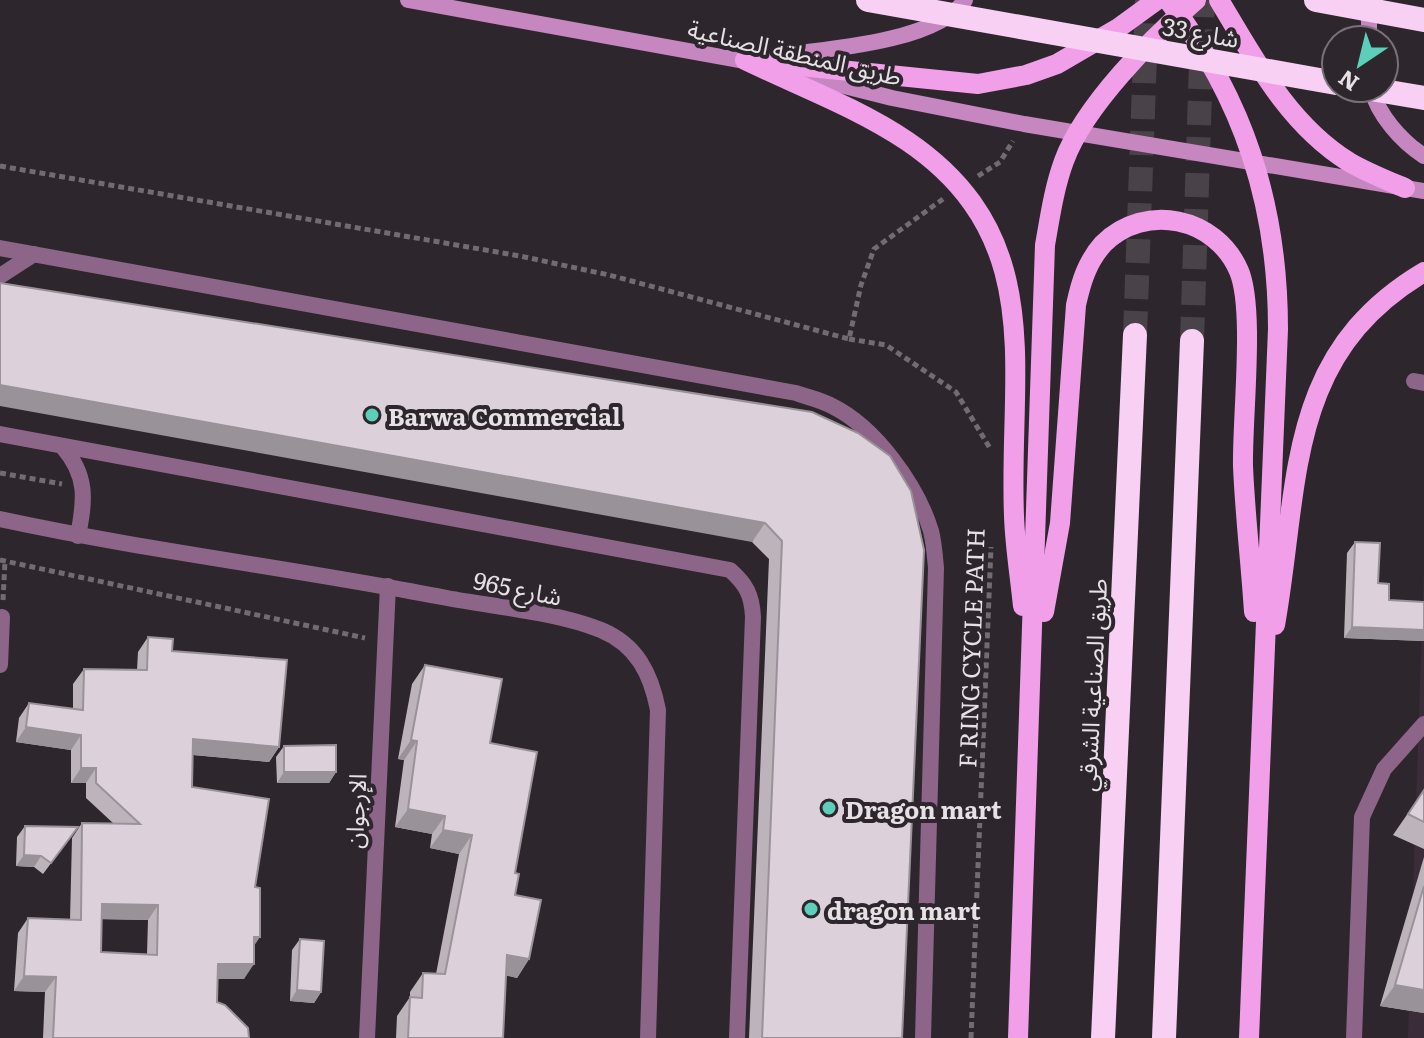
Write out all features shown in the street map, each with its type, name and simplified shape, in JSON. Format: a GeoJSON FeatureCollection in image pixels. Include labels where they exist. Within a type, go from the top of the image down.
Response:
{"type":"FeatureCollection","features":[{"type":"Feature","properties":{"kind":"highway","name":"شارع 33"},"geometry":{"type":"LineString","coordinates":[[868,0],[1320,80]]}},
{"type":"Feature","properties":{"kind":"highway"},"geometry":{"type":"LineString","coordinates":[[1316,0],[1424,20]]}},
{"type":"Feature","properties":{"kind":"highway"},"geometry":{"type":"LineString","coordinates":[[1400,94],[1424,98]]}},
{"type":"Feature","properties":{"kind":"highway","name":"طريق الصناعية الشرقي"},"geometry":{"type":"LineString","coordinates":[[1103,1038],[1135,335]]}},
{"type":"Feature","properties":{"kind":"highway"},"geometry":{"type":"LineString","coordinates":[[1164,1038],[1192,341]]}},
{"type":"Feature","properties":{"kind":"main road"},"geometry":{"type":"LineString","coordinates":[[745,60],[978,84],[1026,75],[1057,64],[1117,29],[1157,0]]}},
{"type":"Feature","properties":{"kind":"main road"},"geometry":{"type":"LineString","coordinates":[[1018,1038],[1045,245],[1064,161],[1077,132],[1174,7],[1196,0]]}},
{"type":"Feature","properties":{"kind":"main road"},"geometry":{"type":"LineString","coordinates":[[1219,0],[1269,83],[1294,115],[1324,144],[1350,163],[1414,190]]}},
{"type":"Feature","properties":{"kind":"main road"},"geometry":{"type":"LineString","coordinates":[[1174,7],[1230,101],[1255,161],[1268,205],[1278,287],[1249,1038]]}},
{"type":"Feature","properties":{"kind":"main road"},"geometry":{"type":"LineString","coordinates":[[745,60],[908,142],[960,188],[994,242],[1006,270],[1016,345],[1014,516],[1031,681]]}},
{"type":"Feature","properties":{"kind":"main road"},"geometry":{"type":"LineString","coordinates":[[1031,681],[1060,523],[1076,305],[1082,280],[1089,263],[1119,231],[1140,220],[1175,220],[1197,227],[1213,237],[1228,250],[1240,273],[1246,329],[1243,467],[1261,704]]}},
{"type":"Feature","properties":{"kind":"main road"},"geometry":{"type":"LineString","coordinates":[[1261,704],[1286,564],[1297,471],[1318,388],[1353,328],[1401,286],[1424,272]]}},
{"type":"Feature","properties":{"kind":"street","name":"طريق المنطقة الصناعية"},"geometry":{"type":"LineString","coordinates":[[408,0],[745,60],[892,98],[1077,132]]}},
{"type":"Feature","properties":{"kind":"street"},"geometry":{"type":"LineString","coordinates":[[745,60],[909,33],[938,23],[965,0]]}},
{"type":"Feature","properties":{"kind":"street"},"geometry":{"type":"LineString","coordinates":[[1369,24],[1375,0]]}},
{"type":"Feature","properties":{"kind":"street"},"geometry":{"type":"LineString","coordinates":[[1379,104],[1388,121],[1409,146],[1424,156]]}},
{"type":"Feature","properties":{"kind":"street"},"geometry":{"type":"LineString","coordinates":[[1077,132],[1414,190]]}},
{"type":"Feature","properties":{"kind":"street"},"geometry":{"type":"LineString","coordinates":[[0,248],[796,393],[831,405],[855,420],[900,473],[920,504],[931,533],[936,568],[923,1038]]}},
{"type":"Feature","properties":{"kind":"street"},"geometry":{"type":"LineString","coordinates":[[0,276],[34,254]]}},
{"type":"Feature","properties":{"kind":"street"},"geometry":{"type":"LineString","coordinates":[[0,434],[730,570],[745,584],[752,600],[753,617],[737,1038]]}},
{"type":"Feature","properties":{"kind":"street"},"geometry":{"type":"LineString","coordinates":[[62,446],[75,462],[85,489],[78,536]]}},
{"type":"Feature","properties":{"kind":"street","name":"شارع 965"},"geometry":{"type":"LineString","coordinates":[[0,519],[78,536],[388,586],[602,631],[628,647],[645,665],[654,687],[659,735],[648,1038]]}},
{"type":"Feature","properties":{"kind":"street","name":"الإرجوان"},"geometry":{"type":"LineString","coordinates":[[367,1038],[388,586]]}},
{"type":"Feature","properties":{"kind":"street"},"geometry":{"type":"LineString","coordinates":[[0,665],[2,617]]}},
{"type":"Feature","properties":{"kind":"street"},"geometry":{"type":"LineString","coordinates":[[1354,1038],[1362,817],[1384,769],[1424,724]]}},
{"type":"Feature","properties":{"kind":"path"},"geometry":{"type":"LineString","coordinates":[[849,339],[861,285],[874,249],[1000,162],[1024,124]]}},
{"type":"Feature","properties":{"kind":"path"},"geometry":{"type":"LineString","coordinates":[[0,166],[520,256],[609,275],[849,339],[886,345],[956,392],[993,453]]}},
{"type":"Feature","properties":{"kind":"path"},"geometry":{"type":"LineString","coordinates":[[0,473],[85,489]]}},
{"type":"Feature","properties":{"kind":"path","name":"F RING CYCLE PATH"},"geometry":{"type":"LineString","coordinates":[[971,1038],[991,540]]}},
{"type":"Feature","properties":{"kind":"path"},"geometry":{"type":"LineString","coordinates":[[2,617],[3,560],[385,643]]}},
{"type":"Feature","properties":{"kind":"shaded area"},"geometry":{"type":"Polygon","coordinates":[[[1424,567],[1424,1038],[1408,1038],[1424,567]]]}},
{"type":"Feature","properties":{"kind":"building"},"geometry":{"type":"Polygon","coordinates":[[[0,283],[812,412],[858,433],[890,456],[911,491],[924,550],[902,1038],[762,1038],[782,541],[765,523],[0,385],[0,283]]]}},
{"type":"Feature","properties":{"kind":"building"},"geometry":{"type":"Polygon","coordinates":[[[1355,542],[1380,543],[1378,583],[1389,584],[1389,600],[1424,602],[1424,630],[1352,627],[1355,542]]]}},
{"type":"Feature","properties":{"kind":"building"},"geometry":{"type":"Polygon","coordinates":[[[148,637],[173,639],[172,651],[287,660],[279,747],[193,739],[192,787],[269,799],[255,887],[260,888],[260,937],[254,937],[254,964],[218,964],[217,1002],[225,1005],[248,1028],[249,1038],[53,1038],[56,977],[24,976],[28,918],[81,920],[82,823],[140,824],[96,783],[96,768],[81,768],[81,735],[26,727],[29,703],[83,710],[84,669],[147,670],[148,637]],[[102,904],[101,952],[157,955],[158,905],[102,904]]]}},
{"type":"Feature","properties":{"kind":"building"},"geometry":{"type":"Polygon","coordinates":[[[425,665],[502,679],[490,743],[537,752],[515,873],[519,874],[515,895],[541,900],[529,959],[507,955],[503,1038],[408,1038],[410,997],[422,998],[423,973],[445,974],[472,835],[443,830],[445,816],[408,809],[417,741],[411,740],[425,665]]]}},
{"type":"Feature","properties":{"kind":"building"},"geometry":{"type":"Polygon","coordinates":[[[336,745],[336,772],[284,772],[284,746],[336,745]]]}},
{"type":"Feature","properties":{"kind":"building"},"geometry":{"type":"Polygon","coordinates":[[[1424,790],[1424,822],[1408,814],[1424,790]]]}},
{"type":"Feature","properties":{"kind":"building"},"geometry":{"type":"Polygon","coordinates":[[[25,826],[78,827],[51,863],[41,856],[24,855],[25,826]]]}},
{"type":"Feature","properties":{"kind":"building"},"geometry":{"type":"Polygon","coordinates":[[[1424,886],[1424,990],[1395,985],[1424,886]]]}},
{"type":"Feature","properties":{"kind":"building"},"geometry":{"type":"Polygon","coordinates":[[[300,939],[324,941],[321,992],[297,990],[300,939]]]}},
{"type":"Feature","properties":{"kind":"tunnel"},"geometry":{"type":"LineString","coordinates":[[1135,335],[1147,0]]}},
{"type":"Feature","properties":{"kind":"tunnel"},"geometry":{"type":"LineString","coordinates":[[1192,341],[1203,0]]}},
{"type":"Feature","properties":{"kind":"place","name":"Barwa Commercial"},"geometry":{"type":"Point","coordinates":[372,415]}},
{"type":"Feature","properties":{"kind":"place","name":"Dragon mart"},"geometry":{"type":"Point","coordinates":[829,808]}},
{"type":"Feature","properties":{"kind":"place","name":"dragon mart"},"geometry":{"type":"Point","coordinates":[811,909]}}]}
